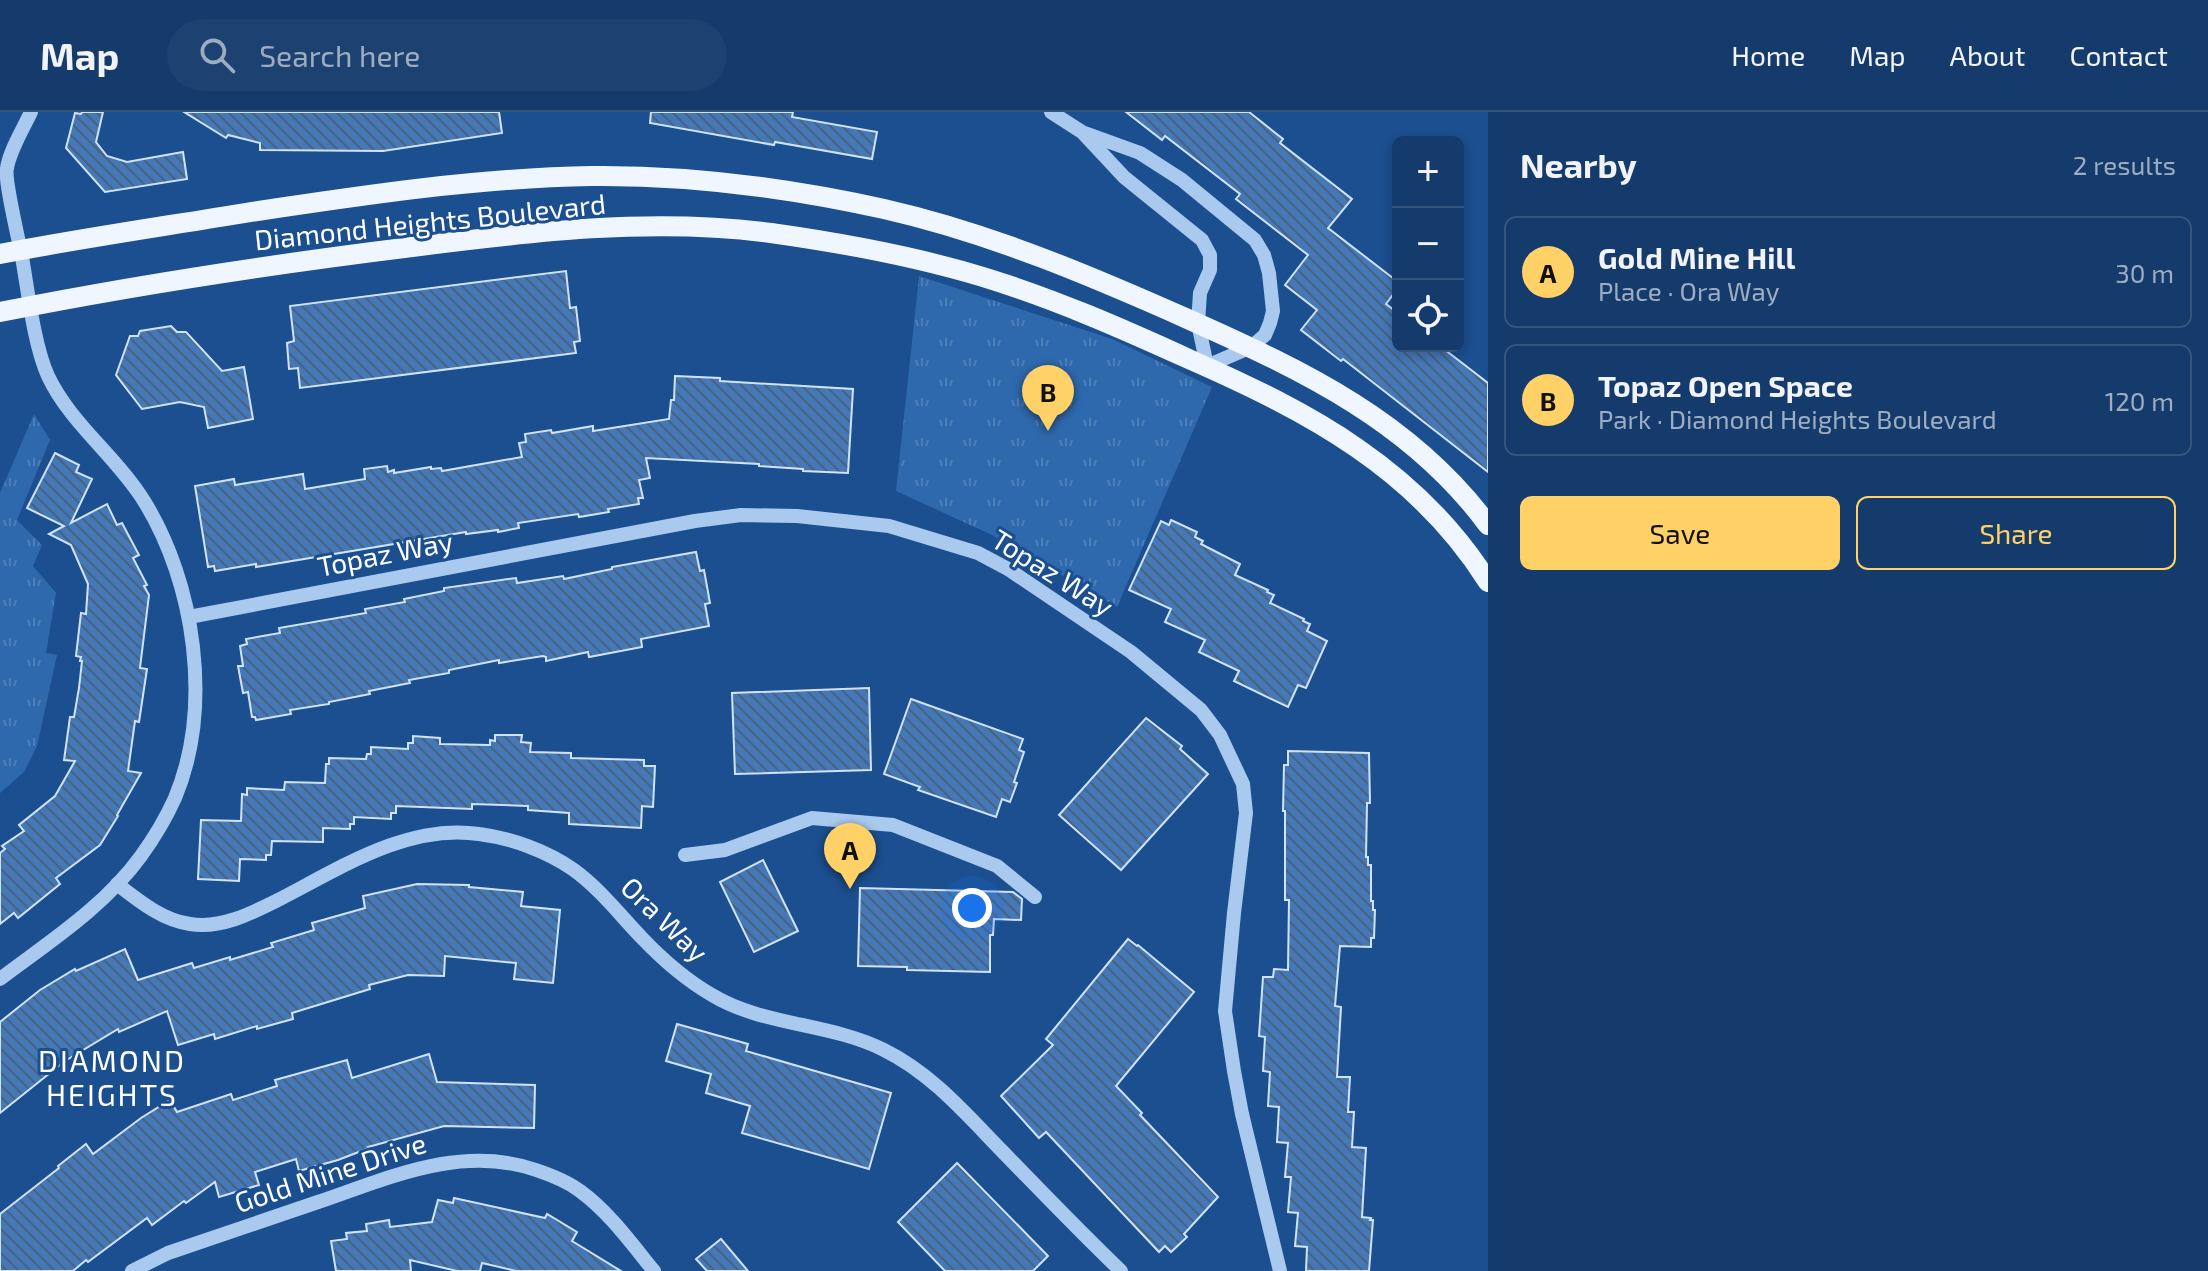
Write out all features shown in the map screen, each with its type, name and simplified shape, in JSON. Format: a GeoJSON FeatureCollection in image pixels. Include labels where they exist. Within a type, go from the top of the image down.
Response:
{"type":"FeatureCollection","features":[{"type":"Feature","properties":{"kind":"main road","name":"Diamond Heights Boulevard"},"geometry":{"type":"LineString","coordinates":[[10,252],[343,198],[531,178],[660,178],[775,189],[942,224],[1041,257],[1251,347],[1303,372],[1401,435],[1459,489],[1488,525]]}},
{"type":"Feature","properties":{"kind":"main road","name":"Diamond Heights Boulevard"},"geometry":{"type":"LineString","coordinates":[[0,312],[246,269],[535,232],[599,228],[713,229],[768,233],[880,252],[981,276],[1080,311],[1258,389],[1320,423],[1377,462],[1408,488],[1459,542],[1488,582]]}},
{"type":"Feature","properties":{"kind":"street"},"geometry":{"type":"LineString","coordinates":[[0,979],[93,908],[140,857],[175,798],[188,755],[194,707],[195,666],[189,617],[179,577],[144,501],[62,398],[48,375],[31,306],[10,252],[6,170],[31,112]]}},
{"type":"Feature","properties":{"kind":"street"},"geometry":{"type":"LineString","coordinates":[[1051,112],[1082,132],[1140,153],[1182,180],[1255,240],[1264,255],[1269,273],[1273,311],[1265,335],[1251,347],[1207,366],[1198,323],[1200,293],[1210,270],[1210,255],[1202,240],[1124,177],[1082,132]]}},
{"type":"Feature","properties":{"kind":"street","name":"Topaz Way"},"geometry":{"type":"LineString","coordinates":[[189,617],[679,524],[741,515],[797,516],[889,526],[978,553],[1008,569],[1131,652],[1201,710],[1220,735],[1243,784],[1246,813],[1225,1011],[1242,1114],[1280,1271]]}},
{"type":"Feature","properties":{"kind":"street"},"geometry":{"type":"LineString","coordinates":[[685,855],[725,850],[812,818],[893,825],[997,866],[1035,897]]}},
{"type":"Feature","properties":{"kind":"street","name":"Ora Way"},"geometry":{"type":"LineString","coordinates":[[117,884],[163,916],[191,925],[223,923],[253,912],[394,844],[436,833],[477,833],[511,841],[572,869],[599,891],[680,973],[714,997],[755,1014],[812,1026],[883,1049],[920,1071],[949,1096],[1121,1271]]}},
{"type":"Feature","properties":{"kind":"street","name":"Gold Mine Drive"},"geometry":{"type":"LineString","coordinates":[[132,1271],[168,1253],[417,1168],[469,1160],[493,1160],[524,1166],[552,1175],[579,1190],[602,1209],[654,1271]]}},
{"type":"Feature","properties":{"kind":"green space"},"geometry":{"type":"Polygon","coordinates":[[[919,276],[1112,339],[1212,387],[1117,607],[992,535],[896,491],[919,276]]]}},
{"type":"Feature","properties":{"kind":"green space"},"geometry":{"type":"Polygon","coordinates":[[[34,414],[50,440],[17,520],[42,545],[33,566],[56,593],[46,653],[57,655],[37,746],[24,772],[0,793],[0,493],[34,414]]]}},
{"type":"Feature","properties":{"kind":"building"},"geometry":{"type":"Polygon","coordinates":[[[103,112],[96,142],[107,156],[127,162],[183,152],[187,179],[105,192],[66,148],[75,113],[103,112]]]}},
{"type":"Feature","properties":{"kind":"building"},"geometry":{"type":"Polygon","coordinates":[[[184,112],[499,112],[502,133],[383,151],[260,150],[260,143],[228,135],[226,138],[184,112]]]}},
{"type":"Feature","properties":{"kind":"building"},"geometry":{"type":"Polygon","coordinates":[[[651,112],[793,112],[792,117],[877,132],[872,159],[650,123],[651,112]]]}},
{"type":"Feature","properties":{"kind":"building"},"geometry":{"type":"Polygon","coordinates":[[[1126,112],[1249,112],[1283,139],[1280,143],[1352,199],[1328,228],[1392,277],[1392,296],[1386,304],[1392,308],[1392,352],[1448,352],[1488,383],[1488,472],[1301,330],[1317,310],[1285,285],[1308,255],[1236,199],[1240,194],[1165,136],[1162,140],[1126,112]]]}},
{"type":"Feature","properties":{"kind":"building"},"geometry":{"type":"Polygon","coordinates":[[[566,271],[570,308],[576,307],[580,341],[574,342],[576,353],[300,388],[298,368],[289,369],[287,343],[294,341],[290,306],[566,271]]]}},
{"type":"Feature","properties":{"kind":"building"},"geometry":{"type":"Polygon","coordinates":[[[171,326],[177,332],[186,332],[222,371],[244,367],[253,419],[208,428],[204,407],[180,402],[142,409],[116,375],[130,336],[138,336],[140,331],[171,326]]]}},
{"type":"Feature","properties":{"kind":"building"},"geometry":{"type":"Polygon","coordinates":[[[675,376],[853,389],[848,473],[646,458],[650,478],[639,480],[643,498],[638,498],[639,504],[608,509],[609,512],[518,523],[519,528],[498,532],[466,532],[256,567],[256,564],[215,571],[214,566],[208,567],[195,486],[234,479],[235,485],[303,474],[305,489],[365,479],[364,469],[387,466],[388,472],[394,470],[394,473],[431,467],[441,468],[442,471],[522,457],[519,443],[526,442],[525,434],[593,426],[593,431],[669,419],[675,376]]]}},
{"type":"Feature","properties":{"kind":"building"},"geometry":{"type":"Polygon","coordinates":[[[55,453],[79,465],[76,472],[92,479],[71,523],[107,504],[117,525],[122,523],[139,555],[133,558],[149,595],[140,668],[147,669],[128,771],[141,773],[100,845],[56,878],[60,884],[18,918],[14,913],[0,924],[0,853],[5,849],[2,846],[24,831],[19,825],[55,796],[75,761],[64,760],[70,717],[74,717],[79,688],[82,661],[81,657],[76,656],[81,613],[86,614],[88,584],[71,545],[49,534],[64,526],[27,508],[55,453]]]}},
{"type":"Feature","properties":{"kind":"building"},"geometry":{"type":"Polygon","coordinates":[[[1171,520],[1197,532],[1195,537],[1203,541],[1201,544],[1240,564],[1235,575],[1268,590],[1274,595],[1270,603],[1304,619],[1310,624],[1307,631],[1327,641],[1306,688],[1298,685],[1288,707],[1234,681],[1239,671],[1199,652],[1205,640],[1165,622],[1171,609],[1129,590],[1161,521],[1169,525],[1171,520]]]}},
{"type":"Feature","properties":{"kind":"building"},"geometry":{"type":"Polygon","coordinates":[[[696,552],[700,571],[704,570],[710,603],[705,604],[709,626],[641,639],[642,647],[589,657],[588,652],[546,661],[543,656],[499,663],[499,660],[409,680],[410,683],[369,691],[370,694],[329,704],[290,710],[291,714],[256,720],[252,717],[248,692],[243,693],[238,666],[243,666],[240,646],[247,644],[246,639],[280,633],[279,628],[366,613],[365,609],[405,602],[404,599],[444,591],[444,588],[516,578],[517,583],[563,576],[564,579],[696,552]]]}},
{"type":"Feature","properties":{"kind":"building"},"geometry":{"type":"Polygon","coordinates":[[[869,688],[871,770],[735,774],[732,693],[869,688]]]}},
{"type":"Feature","properties":{"kind":"building"},"geometry":{"type":"Polygon","coordinates":[[[911,699],[1023,739],[1019,750],[1024,752],[1014,782],[1017,783],[1010,802],[1002,799],[996,817],[918,790],[920,787],[884,774],[911,699]]]}},
{"type":"Feature","properties":{"kind":"building"},"geometry":{"type":"Polygon","coordinates":[[[1146,718],[1182,746],[1180,749],[1208,774],[1121,870],[1059,815],[1146,718]]]}},
{"type":"Feature","properties":{"kind":"building"},"geometry":{"type":"Polygon","coordinates":[[[495,735],[522,735],[521,742],[531,743],[530,752],[571,753],[571,758],[644,760],[644,766],[655,766],[653,807],[642,806],[641,828],[569,824],[569,813],[528,810],[528,806],[472,804],[472,809],[396,806],[396,813],[391,813],[391,819],[354,817],[350,829],[323,828],[323,842],[272,841],[271,855],[266,855],[266,860],[240,859],[239,881],[198,879],[201,820],[241,821],[242,794],[247,795],[247,788],[284,790],[285,782],[325,783],[329,758],[366,759],[367,754],[371,754],[371,747],[408,749],[408,743],[413,743],[413,736],[440,738],[440,744],[490,745],[490,740],[495,741],[495,735]]]}},
{"type":"Feature","properties":{"kind":"building"},"geometry":{"type":"Polygon","coordinates":[[[1288,751],[1369,753],[1370,803],[1367,803],[1366,857],[1368,865],[1371,865],[1374,938],[1371,938],[1371,947],[1340,946],[1335,1006],[1341,1007],[1337,1077],[1350,1077],[1348,1112],[1354,1112],[1352,1147],[1366,1148],[1362,1217],[1373,1220],[1369,1271],[1306,1271],[1307,1247],[1295,1246],[1298,1213],[1288,1212],[1291,1177],[1285,1177],[1288,1143],[1277,1142],[1279,1107],[1268,1106],[1270,1072],[1263,1071],[1265,1037],[1259,1036],[1263,977],[1273,977],[1274,969],[1288,970],[1289,900],[1285,900],[1283,811],[1284,765],[1288,765],[1288,751]]]}},
{"type":"Feature","properties":{"kind":"building"},"geometry":{"type":"Polygon","coordinates":[[[763,860],[798,931],[754,952],[720,882],[763,860]]]}},
{"type":"Feature","properties":{"kind":"building"},"geometry":{"type":"Polygon","coordinates":[[[417,884],[469,885],[523,892],[521,906],[560,910],[553,983],[514,979],[516,963],[445,956],[444,976],[408,975],[369,985],[370,989],[292,1013],[293,1019],[215,1039],[214,1034],[178,1045],[167,1011],[119,1032],[118,1029],[65,1061],[0,1113],[0,1022],[40,990],[75,969],[125,949],[138,980],[192,963],[194,968],[230,957],[230,960],[314,930],[312,923],[365,908],[363,896],[417,884]]]}},
{"type":"Feature","properties":{"kind":"building"},"geometry":{"type":"Polygon","coordinates":[[[860,888],[1013,892],[1022,899],[1021,920],[994,919],[993,935],[990,935],[990,972],[858,966],[860,888]]]}},
{"type":"Feature","properties":{"kind":"building"},"geometry":{"type":"Polygon","coordinates":[[[1128,939],[1194,992],[1116,1086],[1218,1197],[1184,1234],[1187,1237],[1171,1252],[1165,1246],[1159,1252],[1046,1132],[1039,1138],[1001,1096],[1053,1045],[1046,1039],[1128,939]]]}},
{"type":"Feature","properties":{"kind":"building"},"geometry":{"type":"Polygon","coordinates":[[[677,1024],[748,1044],[746,1051],[891,1093],[869,1169],[742,1133],[750,1106],[706,1093],[711,1074],[666,1061],[677,1024]]]}},
{"type":"Feature","properties":{"kind":"building"},"geometry":{"type":"Polygon","coordinates":[[[429,1054],[437,1082],[535,1085],[534,1128],[444,1126],[368,1147],[338,1160],[299,1171],[296,1159],[255,1172],[259,1185],[219,1197],[215,1182],[152,1225],[147,1218],[73,1271],[0,1271],[0,1214],[86,1144],[93,1154],[170,1100],[177,1112],[231,1094],[233,1100],[277,1086],[275,1080],[347,1060],[352,1078],[429,1054]]]}},
{"type":"Feature","properties":{"kind":"building"},"geometry":{"type":"Polygon","coordinates":[[[957,1163],[1048,1256],[1033,1271],[945,1271],[898,1222],[957,1163]]]}},
{"type":"Feature","properties":{"kind":"building"},"geometry":{"type":"Polygon","coordinates":[[[454,1198],[545,1218],[547,1214],[577,1232],[572,1241],[621,1271],[516,1271],[482,1263],[480,1271],[457,1271],[410,1260],[411,1271],[336,1271],[331,1241],[347,1239],[346,1233],[367,1231],[366,1224],[389,1220],[390,1227],[432,1222],[438,1200],[453,1203],[454,1198]]]}},
{"type":"Feature","properties":{"kind":"building"},"geometry":{"type":"Polygon","coordinates":[[[721,1239],[748,1271],[707,1271],[696,1259],[721,1239]]]}},
{"type":"Feature","properties":{"kind":"place","name":"Topaz Open Space"},"geometry":{"type":"Point","coordinates":[1048,431]}},
{"type":"Feature","properties":{"kind":"place","name":"Gold Mine Hill"},"geometry":{"type":"Point","coordinates":[850,889]}},
{"type":"Feature","properties":{"kind":"district","name":"DIAMOND HEIGHTS"},"geometry":{"type":"Point","coordinates":[112,1077]}}]}
